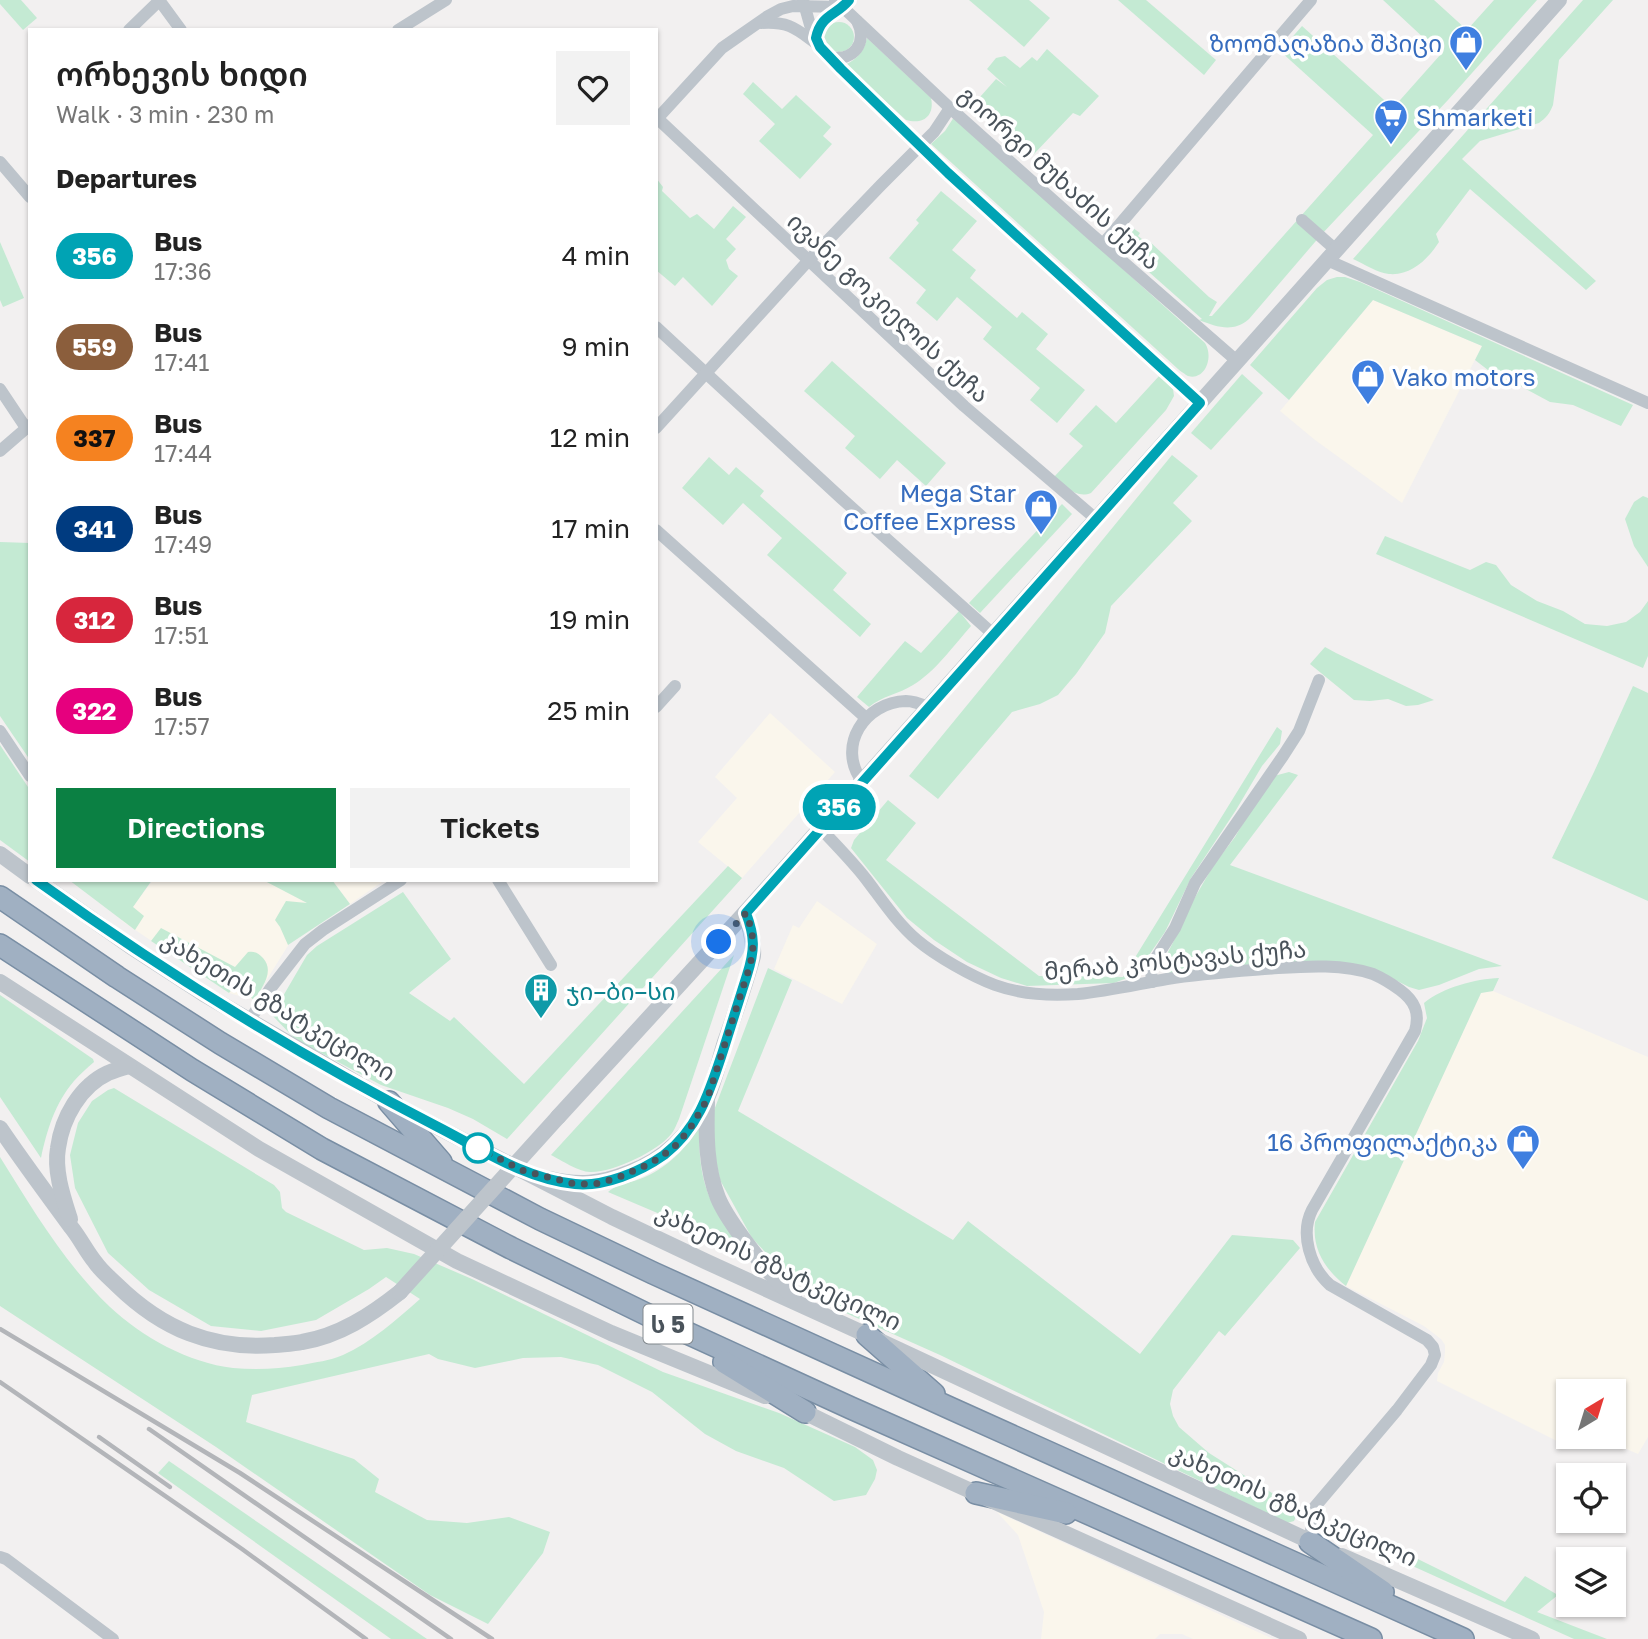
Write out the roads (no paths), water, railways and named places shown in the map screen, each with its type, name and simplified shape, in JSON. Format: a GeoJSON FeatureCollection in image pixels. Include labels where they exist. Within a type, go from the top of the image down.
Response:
{"type":"FeatureCollection","features":[{"type":"Feature","properties":{"kind":"highway","name":"ს 5"},"geometry":{"type":"LineString","coordinates":[[0,897],[117,978],[329,1108],[540,1219],[653,1273],[1463,1639]]}},
{"type":"Feature","properties":{"kind":"highway","name":"ს 5"},"geometry":{"type":"LineString","coordinates":[[0,945],[192,1070],[322,1149],[468,1226],[648,1315],[851,1408],[1371,1639]]}},
{"type":"Feature","properties":{"kind":"highway"},"geometry":{"type":"LineString","coordinates":[[389,1102],[449,1171]]}},
{"type":"Feature","properties":{"kind":"highway"},"geometry":{"type":"LineString","coordinates":[[648,1315],[805,1412]]}},
{"type":"Feature","properties":{"kind":"highway"},"geometry":{"type":"LineString","coordinates":[[867,1335],[952,1409]]}},
{"type":"Feature","properties":{"kind":"highway"},"geometry":{"type":"LineString","coordinates":[[976,1493],[1112,1523]]}},
{"type":"Feature","properties":{"kind":"highway"},"geometry":{"type":"LineString","coordinates":[[1310,1542],[1428,1623]]}},
{"type":"Feature","properties":{"kind":"street"},"geometry":{"type":"LineString","coordinates":[[132,28],[160,0],[180,28]]}},
{"type":"Feature","properties":{"kind":"street"},"geometry":{"type":"LineString","coordinates":[[401,28],[446,0]]}},
{"type":"Feature","properties":{"kind":"street"},"geometry":{"type":"LineString","coordinates":[[1103,244],[1311,0]]}},
{"type":"Feature","properties":{"kind":"street"},"geometry":{"type":"LineString","coordinates":[[0,1128],[96,1264],[127,1294],[159,1319],[192,1336],[223,1343],[259,1346],[302,1342],[333,1333],[366,1317],[400,1292],[746,913],[1559,0]]}},
{"type":"Feature","properties":{"kind":"street"},"geometry":{"type":"LineString","coordinates":[[658,119],[722,48],[757,23],[781,9],[804,2],[842,2]]}},
{"type":"Feature","properties":{"kind":"street"},"geometry":{"type":"LineString","coordinates":[[804,2],[818,42],[830,57],[920,146],[1200,403]]}},
{"type":"Feature","properties":{"kind":"street"},"geometry":{"type":"LineString","coordinates":[[818,42],[818,29],[842,2]]}},
{"type":"Feature","properties":{"kind":"street","name":"გიორგი მუხაძის ქუჩა"},"geometry":{"type":"LineString","coordinates":[[842,2],[857,21],[950,107],[1237,361]]}},
{"type":"Feature","properties":{"kind":"street"},"geometry":{"type":"LineString","coordinates":[[830,57],[846,58],[857,49],[861,34],[857,21]]}},
{"type":"Feature","properties":{"kind":"street"},"geometry":{"type":"LineString","coordinates":[[757,23],[786,24],[818,42]]}},
{"type":"Feature","properties":{"kind":"street"},"geometry":{"type":"LineString","coordinates":[[658,426],[808,261],[939,127],[950,107]]}},
{"type":"Feature","properties":{"kind":"street","name":"ივანე გოკიელის ქუჩა"},"geometry":{"type":"LineString","coordinates":[[658,121],[964,406],[1096,519]]}},
{"type":"Feature","properties":{"kind":"street"},"geometry":{"type":"LineString","coordinates":[[0,162],[28,195]]}},
{"type":"Feature","properties":{"kind":"street"},"geometry":{"type":"LineString","coordinates":[[1302,220],[1332,255],[1648,403]]}},
{"type":"Feature","properties":{"kind":"street"},"geometry":{"type":"LineString","coordinates":[[658,329],[993,634]]}},
{"type":"Feature","properties":{"kind":"street"},"geometry":{"type":"LineString","coordinates":[[0,389],[28,426],[0,451]]}},
{"type":"Feature","properties":{"kind":"street"},"geometry":{"type":"LineString","coordinates":[[658,532],[866,718]]}},
{"type":"Feature","properties":{"kind":"street"},"geometry":{"type":"LineString","coordinates":[[1152,982],[1151,970],[1154,961],[1174,928],[1195,883],[1299,731],[1319,680]]}},
{"type":"Feature","properties":{"kind":"street"},"geometry":{"type":"LineString","coordinates":[[658,704],[675,686]]}},
{"type":"Feature","properties":{"kind":"street"},"geometry":{"type":"LineString","coordinates":[[862,781],[855,771],[852,750],[860,726],[866,718],[886,706],[905,701],[928,707]]}},
{"type":"Feature","properties":{"kind":"street"},"geometry":{"type":"LineString","coordinates":[[0,731],[28,773]]}},
{"type":"Feature","properties":{"kind":"street","name":"მერაბ კოსტავას ქუჩა"},"geometry":{"type":"LineString","coordinates":[[820,828],[852,861],[896,918],[916,939],[966,971],[1016,991],[1076,994],[1250,970],[1300,967],[1336,968],[1372,974],[1390,983],[1412,1001],[1418,1020],[1415,1031],[1307,1219],[1307,1231],[1311,1257],[1321,1277],[1329,1285],[1427,1340],[1435,1355],[1431,1365],[1396,1410],[1313,1509],[1310,1542]]}},
{"type":"Feature","properties":{"kind":"street","name":"კახეთის გზატკეცილი"},"geometry":{"type":"LineString","coordinates":[[0,854],[28,873]]}},
{"type":"Feature","properties":{"kind":"street","name":"კახეთის გზატკეცილი"},"geometry":{"type":"LineString","coordinates":[[41,882],[130,946],[249,1021],[389,1102],[648,1234],[1310,1542],[1532,1639]]}},
{"type":"Feature","properties":{"kind":"street"},"geometry":{"type":"LineString","coordinates":[[249,1021],[305,944],[398,882]]}},
{"type":"Feature","properties":{"kind":"street"},"geometry":{"type":"LineString","coordinates":[[499,882],[551,965]]}},
{"type":"Feature","properties":{"kind":"street"},"geometry":{"type":"LineString","coordinates":[[524,1171],[575,1184],[595,1184],[633,1172],[662,1156],[689,1130],[707,1100],[753,956],[754,941],[746,913]]}},
{"type":"Feature","properties":{"kind":"street"},"geometry":{"type":"LineString","coordinates":[[0,982],[259,1149],[457,1261],[611,1334],[805,1412],[898,1458],[1298,1639]]}},
{"type":"Feature","properties":{"kind":"street"},"geometry":{"type":"LineString","coordinates":[[74,1231],[58,1168],[58,1148],[68,1113],[84,1091],[107,1073],[129,1066]]}},
{"type":"Feature","properties":{"kind":"street"},"geometry":{"type":"LineString","coordinates":[[707,1100],[707,1153],[718,1199],[757,1259],[782,1287],[820,1314]]}},
{"type":"Feature","properties":{"kind":"street"},"geometry":{"type":"LineString","coordinates":[[0,1557],[113,1639]]}},
{"type":"Feature","properties":{"kind":"railway"},"geometry":{"type":"LineString","coordinates":[[0,1329],[240,1473],[492,1639]]}},
{"type":"Feature","properties":{"kind":"railway"},"geometry":{"type":"LineString","coordinates":[[0,1382],[242,1549],[366,1639]]}},
{"type":"Feature","properties":{"kind":"railway"},"geometry":{"type":"LineString","coordinates":[[149,1429],[451,1639]]}},
{"type":"Feature","properties":{"kind":"railway"},"geometry":{"type":"LineString","coordinates":[[99,1437],[170,1487]]}},
{"type":"Feature","properties":{"kind":"place","name":"ზოომაღაზია შპიცი"},"geometry":{"type":"Point","coordinates":[1466,72]}},
{"type":"Feature","properties":{"kind":"place","name":"Shmarketi"},"geometry":{"type":"Point","coordinates":[1391,146]}},
{"type":"Feature","properties":{"kind":"place","name":"Vako motors"},"geometry":{"type":"Point","coordinates":[1368,406]}},
{"type":"Feature","properties":{"kind":"place","name":"Mega Star Coffee Express"},"geometry":{"type":"Point","coordinates":[1041,536]}},
{"type":"Feature","properties":{"kind":"place","name":"ჯი–ბი–სი"},"geometry":{"type":"Point","coordinates":[541,1020]}},
{"type":"Feature","properties":{"kind":"place","name":"16 პროფილაქტიკა"},"geometry":{"type":"Point","coordinates":[1523,1171]}}]}
